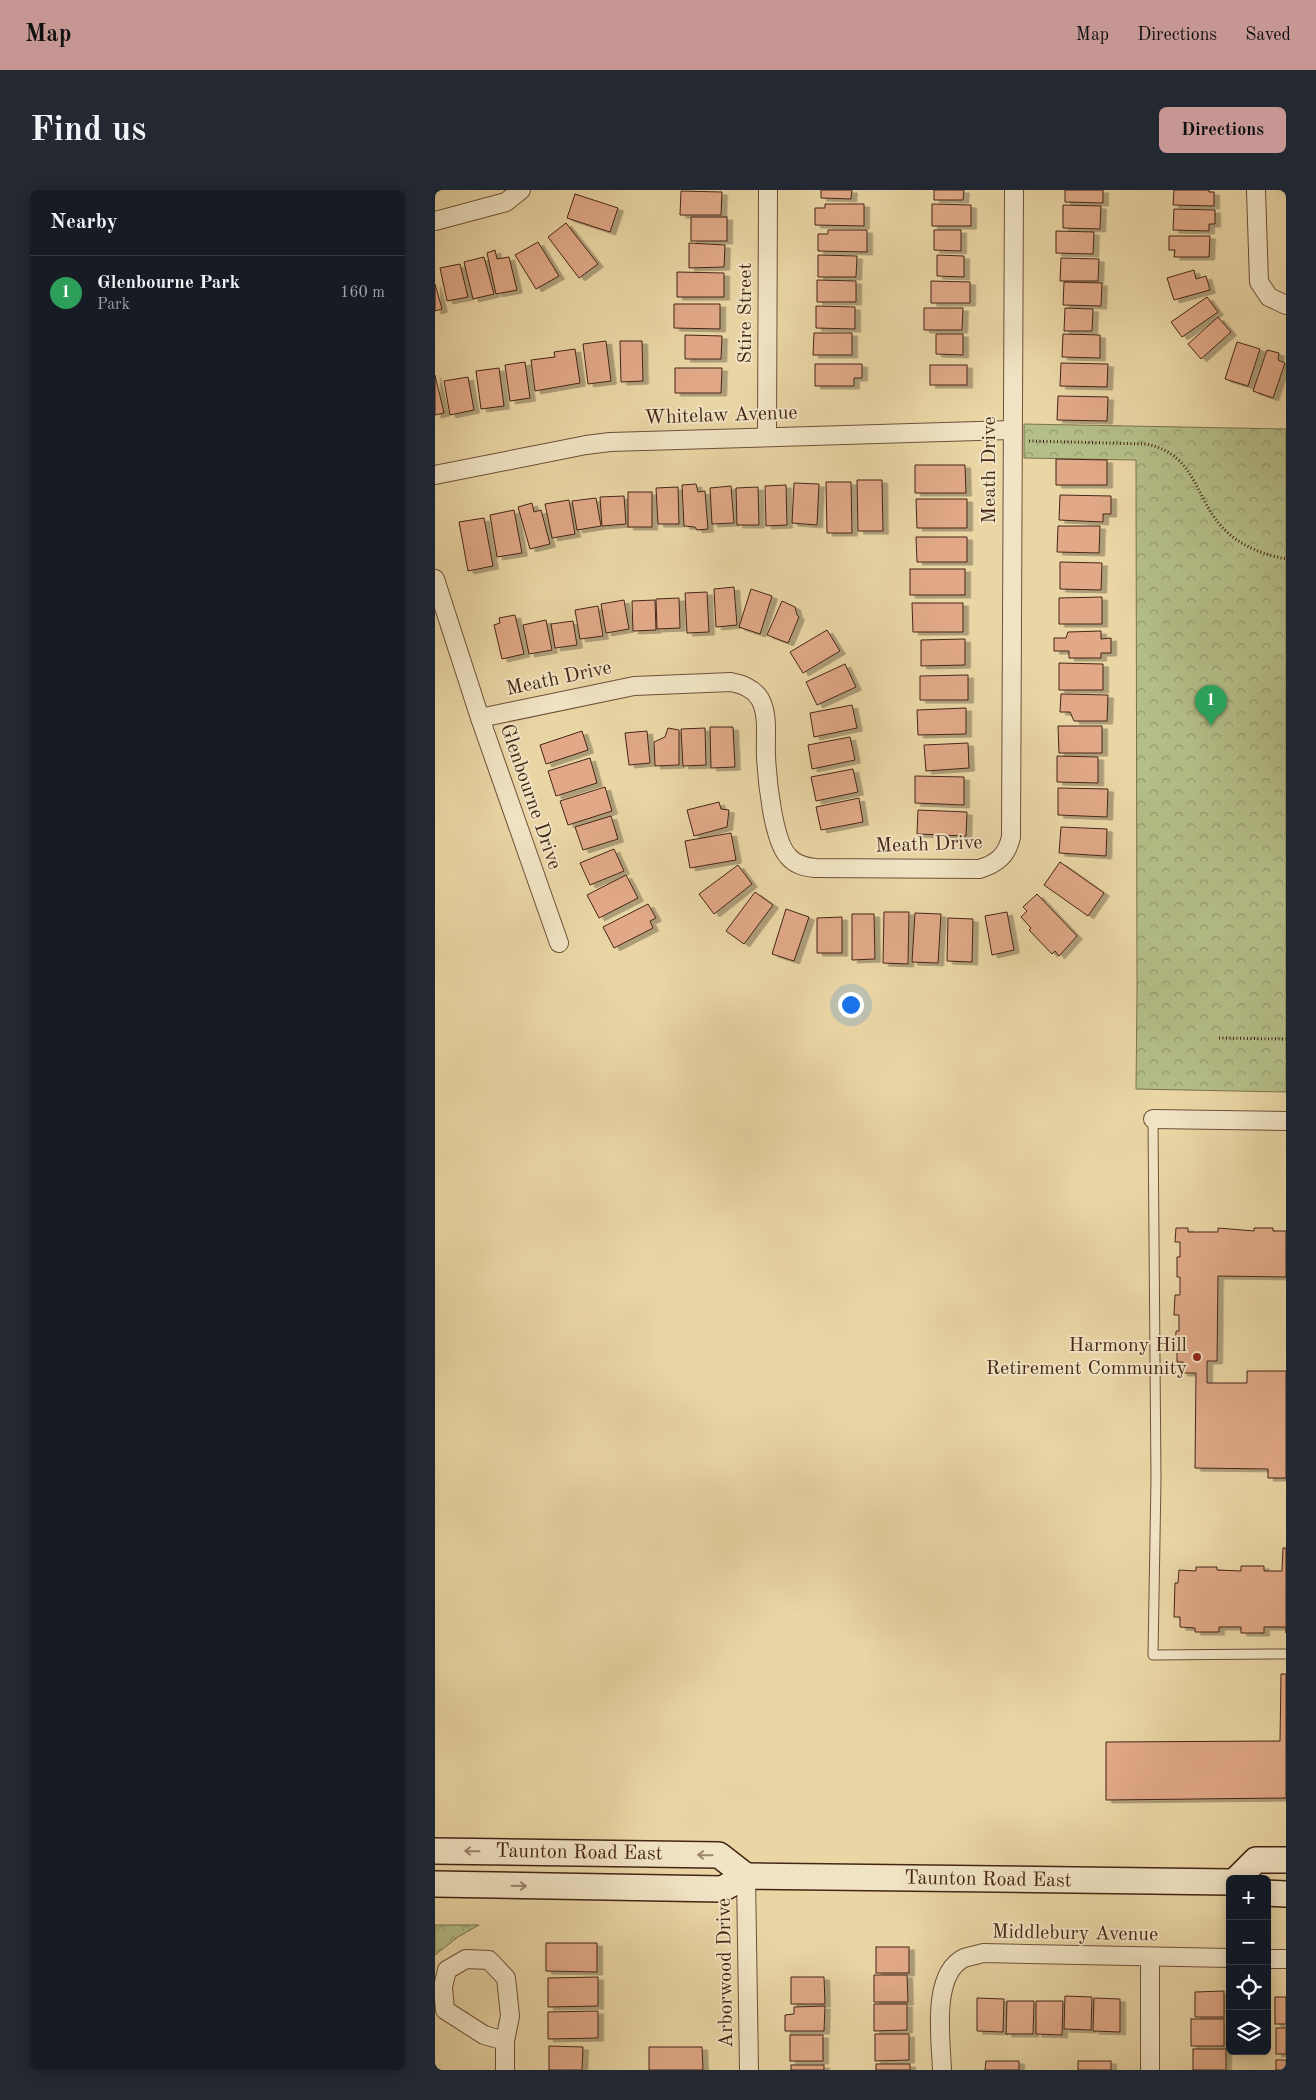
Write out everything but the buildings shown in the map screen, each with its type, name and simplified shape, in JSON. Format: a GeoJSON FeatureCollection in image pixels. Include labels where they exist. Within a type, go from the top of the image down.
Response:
{"type":"FeatureCollection","features":[{"type":"Feature","properties":{"kind":"main road","name":"Taunton Road East"},"geometry":{"type":"LineString","coordinates":[[435,1851],[719,1855],[746,1876]]}},
{"type":"Feature","properties":{"kind":"main road"},"geometry":{"type":"LineString","coordinates":[[1241,1875],[1256,1860],[1286,1860]]}},
{"type":"Feature","properties":{"kind":"main road","name":"Taunton Road East"},"geometry":{"type":"LineString","coordinates":[[435,1884],[722,1889],[746,1876],[1226,1882]]}},
{"type":"Feature","properties":{"kind":"main road"},"geometry":{"type":"LineString","coordinates":[[1271,1893],[1286,1894]]}},
{"type":"Feature","properties":{"kind":"street"},"geometry":{"type":"LineString","coordinates":[[435,220],[506,202],[521,190]]}},
{"type":"Feature","properties":{"kind":"street","name":"Stire Street"},"geometry":{"type":"LineString","coordinates":[[767,436],[768,190]]}},
{"type":"Feature","properties":{"kind":"street","name":"Meath Drive"},"geometry":{"type":"LineString","coordinates":[[480,718],[634,686],[731,682],[739,684],[754,692],[762,705],[770,792],[779,840],[782,848],[793,861],[807,867],[835,868],[979,869],[996,863],[1006,852],[1011,837],[1011,436],[1014,190]]}},
{"type":"Feature","properties":{"kind":"street"},"geometry":{"type":"LineString","coordinates":[[1256,190],[1259,282],[1269,297],[1286,305]]}},
{"type":"Feature","properties":{"kind":"street","name":"Whitelaw Avenue"},"geometry":{"type":"LineString","coordinates":[[435,475],[610,442],[767,436],[1011,436]]}},
{"type":"Feature","properties":{"kind":"street","name":"Glenbourne Drive"},"geometry":{"type":"LineString","coordinates":[[435,579],[480,718],[559,943]]}},
{"type":"Feature","properties":{"kind":"street"},"geometry":{"type":"LineString","coordinates":[[1153,1119],[1286,1121]]}},
{"type":"Feature","properties":{"kind":"street","name":"Arborwood Drive"},"geometry":{"type":"LineString","coordinates":[[746,1876],[749,2070]]}},
{"type":"Feature","properties":{"kind":"street","name":"Middlebury Avenue"},"geometry":{"type":"LineString","coordinates":[[942,2070],[941,1993],[950,1971],[963,1958],[983,1953],[1151,1958],[1226,1958]]}},
{"type":"Feature","properties":{"kind":"street"},"geometry":{"type":"LineString","coordinates":[[1150,2070],[1151,1958]]}},
{"type":"Feature","properties":{"kind":"street"},"geometry":{"type":"LineString","coordinates":[[505,2042],[484,2035],[445,2010],[443,1987],[447,1970],[466,1959],[489,1960],[505,1978],[510,2016],[505,2042],[505,2070]]}},
{"type":"Feature","properties":{"kind":"street"},"geometry":{"type":"LineString","coordinates":[[1271,1959],[1286,1959]]}},
{"type":"Feature","properties":{"kind":"lane"},"geometry":{"type":"LineString","coordinates":[[1153,1119],[1156,1469],[1153,1655],[1286,1654]]}},
{"type":"Feature","properties":{"kind":"path"},"geometry":{"type":"LineString","coordinates":[[1011,436],[1136,444],[1160,448],[1173,454],[1182,463],[1216,519],[1227,531],[1257,551],[1286,559]]}},
{"type":"Feature","properties":{"kind":"path"},"geometry":{"type":"LineString","coordinates":[[1219,1038],[1286,1039]]}},
{"type":"Feature","properties":{"kind":"green space"},"geometry":{"type":"Polygon","coordinates":[[[1024,424],[1286,429],[1286,1092],[1136,1089],[1136,460],[1024,458],[1024,424]]]}},
{"type":"Feature","properties":{"kind":"green space"},"geometry":{"type":"Polygon","coordinates":[[[435,1925],[479,1925],[458,1937],[435,1955],[435,1925]]]}},
{"type":"Feature","properties":{"kind":"place","name":"Glenbourne Park"},"geometry":{"type":"Point","coordinates":[1211,726]}},
{"type":"Feature","properties":{"kind":"place","name":"Harmony Hill Retirement Community"},"geometry":{"type":"Point","coordinates":[1197,1357]}}]}
